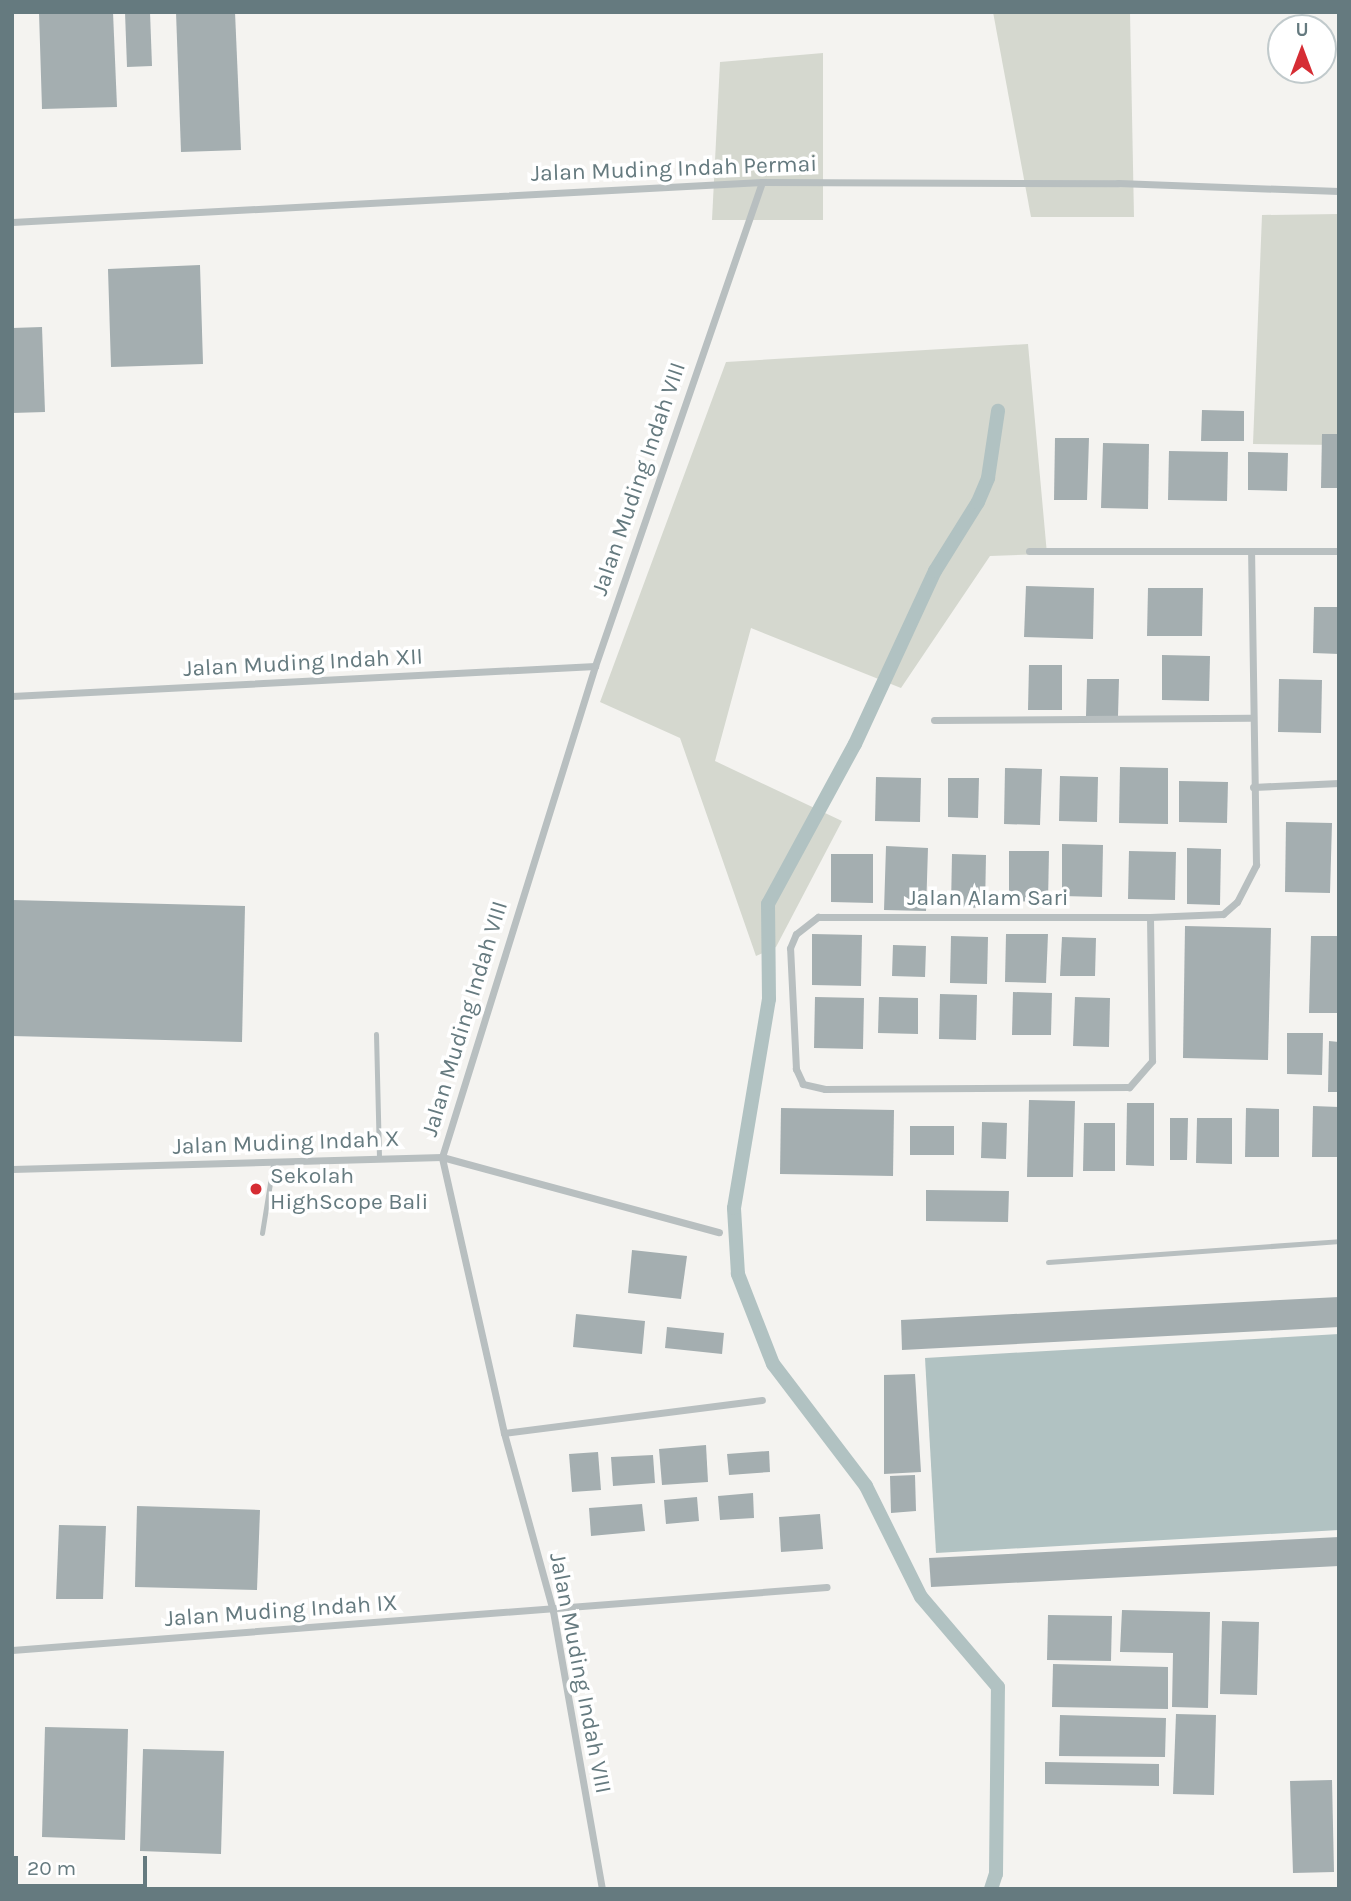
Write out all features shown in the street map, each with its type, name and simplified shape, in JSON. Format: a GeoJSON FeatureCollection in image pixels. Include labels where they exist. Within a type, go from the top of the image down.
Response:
{"type":"FeatureCollection","features":[{"type":"Feature","properties":{"kind":"street","name":"Jalan Muding Indah Permai"},"geometry":{"type":"LineString","coordinates":[[12,222],[762,182],[1118,183],[1339,191]]}},
{"type":"Feature","properties":{"kind":"street","name":"Jalan Muding Indah VIII"},"geometry":{"type":"LineString","coordinates":[[602,1889],[553,1611],[504,1433],[442,1157],[595,666],[762,182]]}},
{"type":"Feature","properties":{"kind":"street"},"geometry":{"type":"LineString","coordinates":[[1028,551],[1339,551]]}},
{"type":"Feature","properties":{"kind":"street","name":"Jalan Alam Sari"},"geometry":{"type":"LineString","coordinates":[[1150,917],[1152,1061],[1129,1087],[825,1089],[803,1084],[793,1058],[790,948],[806,923],[818,917],[1150,917],[1223,914],[1237,902],[1256,865],[1250,719],[1251,551]]}},
{"type":"Feature","properties":{"kind":"street","name":"Jalan Muding Indah XII"},"geometry":{"type":"LineString","coordinates":[[12,696],[595,666]]}},
{"type":"Feature","properties":{"kind":"street"},"geometry":{"type":"LineString","coordinates":[[934,720],[1250,719]]}},
{"type":"Feature","properties":{"kind":"street"},"geometry":{"type":"LineString","coordinates":[[1253,787],[1339,783]]}},
{"type":"Feature","properties":{"kind":"street","name":"Jalan Muding Indah X"},"geometry":{"type":"LineString","coordinates":[[12,1169],[272,1164],[442,1157],[719,1232]]}},
{"type":"Feature","properties":{"kind":"street"},"geometry":{"type":"LineString","coordinates":[[504,1433],[762,1400]]}},
{"type":"Feature","properties":{"kind":"street","name":"Jalan Muding Indah IX"},"geometry":{"type":"LineString","coordinates":[[12,1650],[553,1611],[827,1587]]}},
{"type":"Feature","properties":{"kind":"lane"},"geometry":{"type":"LineString","coordinates":[[376,1034],[379,1158]]}},
{"type":"Feature","properties":{"kind":"lane"},"geometry":{"type":"LineString","coordinates":[[262,1233],[272,1164]]}},
{"type":"Feature","properties":{"kind":"lane"},"geometry":{"type":"LineString","coordinates":[[1048,1262],[1339,1241]]}},
{"type":"Feature","properties":{"kind":"shaded area"},"geometry":{"type":"Polygon","coordinates":[[[993,12],[1130,12],[1134,217],[1031,217],[993,12]]]}},
{"type":"Feature","properties":{"kind":"shaded area"},"geometry":{"type":"Polygon","coordinates":[[[823,53],[823,220],[712,220],[720,62],[823,53]]]}},
{"type":"Feature","properties":{"kind":"shaded area"},"geometry":{"type":"Polygon","coordinates":[[[1339,214],[1339,445],[1253,444],[1262,215],[1339,214]]]}},
{"type":"Feature","properties":{"kind":"shaded area"},"geometry":{"type":"Polygon","coordinates":[[[1028,344],[1047,554],[990,556],[901,688],[751,628],[715,761],[842,821],[776,947],[756,956],[680,738],[600,702],[726,362],[1028,344]]]}},
{"type":"Feature","properties":{"kind":"shaded area"},"geometry":{"type":"Polygon","coordinates":[[[1339,1334],[1339,1530],[936,1553],[925,1358],[1339,1334]]]}},
{"type":"Feature","properties":{"kind":"building"},"geometry":{"type":"Polygon","coordinates":[[[39,12],[113,12],[117,107],[42,109],[39,12]]]}},
{"type":"Feature","properties":{"kind":"building"},"geometry":{"type":"Polygon","coordinates":[[[125,12],[150,12],[152,66],[127,67],[125,12]]]}},
{"type":"Feature","properties":{"kind":"building"},"geometry":{"type":"Polygon","coordinates":[[[176,12],[235,12],[241,150],[181,152],[176,12]]]}},
{"type":"Feature","properties":{"kind":"building"},"geometry":{"type":"Polygon","coordinates":[[[200,265],[203,364],[111,367],[108,269],[200,265]]]}},
{"type":"Feature","properties":{"kind":"building"},"geometry":{"type":"Polygon","coordinates":[[[42,327],[45,412],[12,413],[12,328],[42,327]]]}},
{"type":"Feature","properties":{"kind":"building"},"geometry":{"type":"Polygon","coordinates":[[[1202,410],[1244,411],[1244,441],[1201,441],[1202,410]]]}},
{"type":"Feature","properties":{"kind":"building"},"geometry":{"type":"Polygon","coordinates":[[[1322,434],[1339,434],[1339,488],[1321,488],[1322,434]]]}},
{"type":"Feature","properties":{"kind":"building"},"geometry":{"type":"Polygon","coordinates":[[[1055,438],[1089,438],[1087,500],[1054,500],[1055,438]]]}},
{"type":"Feature","properties":{"kind":"building"},"geometry":{"type":"Polygon","coordinates":[[[1103,443],[1149,444],[1148,509],[1101,508],[1103,443]]]}},
{"type":"Feature","properties":{"kind":"building"},"geometry":{"type":"Polygon","coordinates":[[[1169,451],[1228,452],[1227,501],[1168,500],[1169,451]]]}},
{"type":"Feature","properties":{"kind":"building"},"geometry":{"type":"Polygon","coordinates":[[[1248,452],[1288,453],[1287,491],[1248,490],[1248,452]]]}},
{"type":"Feature","properties":{"kind":"building"},"geometry":{"type":"Polygon","coordinates":[[[1026,586],[1094,588],[1093,639],[1024,637],[1026,586]]]}},
{"type":"Feature","properties":{"kind":"building"},"geometry":{"type":"Polygon","coordinates":[[[1148,588],[1203,588],[1202,636],[1147,636],[1148,588]]]}},
{"type":"Feature","properties":{"kind":"building"},"geometry":{"type":"Polygon","coordinates":[[[1314,607],[1339,607],[1339,654],[1313,653],[1314,607]]]}},
{"type":"Feature","properties":{"kind":"building"},"geometry":{"type":"Polygon","coordinates":[[[1162,655],[1210,656],[1209,701],[1162,700],[1162,655]]]}},
{"type":"Feature","properties":{"kind":"building"},"geometry":{"type":"Polygon","coordinates":[[[1029,665],[1062,665],[1062,710],[1028,710],[1029,665]]]}},
{"type":"Feature","properties":{"kind":"building"},"geometry":{"type":"Polygon","coordinates":[[[1087,679],[1119,679],[1118,716],[1086,716],[1087,679]]]}},
{"type":"Feature","properties":{"kind":"building"},"geometry":{"type":"Polygon","coordinates":[[[1279,679],[1322,680],[1321,733],[1278,732],[1279,679]]]}},
{"type":"Feature","properties":{"kind":"building"},"geometry":{"type":"Polygon","coordinates":[[[1120,767],[1168,768],[1168,824],[1119,823],[1120,767]]]}},
{"type":"Feature","properties":{"kind":"building"},"geometry":{"type":"Polygon","coordinates":[[[1005,768],[1042,769],[1040,825],[1004,824],[1005,768]]]}},
{"type":"Feature","properties":{"kind":"building"},"geometry":{"type":"Polygon","coordinates":[[[1060,776],[1098,777],[1097,822],[1059,821],[1060,776]]]}},
{"type":"Feature","properties":{"kind":"building"},"geometry":{"type":"Polygon","coordinates":[[[876,777],[921,778],[920,822],[875,821],[876,777]]]}},
{"type":"Feature","properties":{"kind":"building"},"geometry":{"type":"Polygon","coordinates":[[[948,778],[979,778],[978,818],[948,817],[948,778]]]}},
{"type":"Feature","properties":{"kind":"building"},"geometry":{"type":"Polygon","coordinates":[[[1179,781],[1228,782],[1227,823],[1179,822],[1179,781]]]}},
{"type":"Feature","properties":{"kind":"building"},"geometry":{"type":"Polygon","coordinates":[[[1286,822],[1332,823],[1330,893],[1285,892],[1286,822]]]}},
{"type":"Feature","properties":{"kind":"building"},"geometry":{"type":"Polygon","coordinates":[[[1062,844],[1103,845],[1102,897],[1062,896],[1062,844]]]}},
{"type":"Feature","properties":{"kind":"building"},"geometry":{"type":"Polygon","coordinates":[[[886,846],[928,848],[926,911],[884,910],[886,846]]]}},
{"type":"Feature","properties":{"kind":"building"},"geometry":{"type":"Polygon","coordinates":[[[1187,848],[1221,849],[1220,905],[1187,904],[1187,848]]]}},
{"type":"Feature","properties":{"kind":"building"},"geometry":{"type":"Polygon","coordinates":[[[1009,851],[1049,851],[1048,902],[1009,901],[1009,851]]]}},
{"type":"Feature","properties":{"kind":"building"},"geometry":{"type":"Polygon","coordinates":[[[1129,851],[1176,852],[1175,900],[1128,899],[1129,851]]]}},
{"type":"Feature","properties":{"kind":"building"},"geometry":{"type":"Polygon","coordinates":[[[831,854],[873,854],[873,903],[831,902],[831,854]]]}},
{"type":"Feature","properties":{"kind":"building"},"geometry":{"type":"Polygon","coordinates":[[[952,854],[986,855],[985,908],[951,907],[952,854]]]}},
{"type":"Feature","properties":{"kind":"building"},"geometry":{"type":"Polygon","coordinates":[[[12,900],[245,906],[242,1042],[12,1036],[12,900]]]}},
{"type":"Feature","properties":{"kind":"building"},"geometry":{"type":"Polygon","coordinates":[[[1185,926],[1271,928],[1268,1060],[1183,1058],[1185,926]]]}},
{"type":"Feature","properties":{"kind":"building"},"geometry":{"type":"Polygon","coordinates":[[[812,934],[862,935],[861,986],[812,985],[812,934]]]}},
{"type":"Feature","properties":{"kind":"building"},"geometry":{"type":"Polygon","coordinates":[[[1006,934],[1048,934],[1046,983],[1005,982],[1006,934]]]}},
{"type":"Feature","properties":{"kind":"building"},"geometry":{"type":"Polygon","coordinates":[[[951,936],[988,937],[987,984],[950,983],[951,936]]]}},
{"type":"Feature","properties":{"kind":"building"},"geometry":{"type":"Polygon","coordinates":[[[1311,936],[1339,936],[1339,1013],[1309,1013],[1311,936]]]}},
{"type":"Feature","properties":{"kind":"building"},"geometry":{"type":"Polygon","coordinates":[[[1062,937],[1096,938],[1095,976],[1060,976],[1062,937]]]}},
{"type":"Feature","properties":{"kind":"building"},"geometry":{"type":"Polygon","coordinates":[[[893,945],[926,946],[925,977],[892,976],[893,945]]]}},
{"type":"Feature","properties":{"kind":"building"},"geometry":{"type":"Polygon","coordinates":[[[1013,992],[1052,993],[1051,1035],[1012,1035],[1013,992]]]}},
{"type":"Feature","properties":{"kind":"building"},"geometry":{"type":"Polygon","coordinates":[[[940,994],[977,995],[976,1040],[939,1039],[940,994]]]}},
{"type":"Feature","properties":{"kind":"building"},"geometry":{"type":"Polygon","coordinates":[[[815,997],[864,998],[863,1049],[814,1048],[815,997]]]}},
{"type":"Feature","properties":{"kind":"building"},"geometry":{"type":"Polygon","coordinates":[[[879,997],[918,998],[918,1034],[878,1033],[879,997]]]}},
{"type":"Feature","properties":{"kind":"building"},"geometry":{"type":"Polygon","coordinates":[[[1075,997],[1110,998],[1109,1047],[1073,1046],[1075,997]]]}},
{"type":"Feature","properties":{"kind":"building"},"geometry":{"type":"Polygon","coordinates":[[[1287,1033],[1323,1033],[1322,1075],[1287,1074],[1287,1033]]]}},
{"type":"Feature","properties":{"kind":"building"},"geometry":{"type":"Polygon","coordinates":[[[1329,1041],[1339,1042],[1339,1092],[1328,1092],[1329,1041]]]}},
{"type":"Feature","properties":{"kind":"building"},"geometry":{"type":"Polygon","coordinates":[[[1029,1100],[1075,1101],[1073,1177],[1027,1177],[1029,1100]]]}},
{"type":"Feature","properties":{"kind":"building"},"geometry":{"type":"Polygon","coordinates":[[[1127,1103],[1154,1103],[1154,1166],[1126,1165],[1127,1103]]]}},
{"type":"Feature","properties":{"kind":"building"},"geometry":{"type":"Polygon","coordinates":[[[1313,1106],[1339,1107],[1339,1157],[1312,1157],[1313,1106]]]}},
{"type":"Feature","properties":{"kind":"building"},"geometry":{"type":"Polygon","coordinates":[[[781,1108],[894,1110],[893,1176],[780,1174],[781,1108]]]}},
{"type":"Feature","properties":{"kind":"building"},"geometry":{"type":"Polygon","coordinates":[[[1246,1108],[1279,1109],[1279,1157],[1245,1157],[1246,1108]]]}},
{"type":"Feature","properties":{"kind":"building"},"geometry":{"type":"Polygon","coordinates":[[[1170,1118],[1188,1118],[1187,1160],[1170,1160],[1170,1118]]]}},
{"type":"Feature","properties":{"kind":"building"},"geometry":{"type":"Polygon","coordinates":[[[1197,1118],[1232,1118],[1232,1164],[1196,1163],[1197,1118]]]}},
{"type":"Feature","properties":{"kind":"building"},"geometry":{"type":"Polygon","coordinates":[[[982,1122],[1007,1123],[1006,1159],[981,1158],[982,1122]]]}},
{"type":"Feature","properties":{"kind":"building"},"geometry":{"type":"Polygon","coordinates":[[[1084,1123],[1115,1123],[1115,1171],[1083,1171],[1084,1123]]]}},
{"type":"Feature","properties":{"kind":"building"},"geometry":{"type":"Polygon","coordinates":[[[910,1126],[954,1126],[954,1155],[910,1155],[910,1126]]]}},
{"type":"Feature","properties":{"kind":"building"},"geometry":{"type":"Polygon","coordinates":[[[926,1190],[1009,1191],[1008,1222],[926,1221],[926,1190]]]}},
{"type":"Feature","properties":{"kind":"building"},"geometry":{"type":"Polygon","coordinates":[[[632,1250],[687,1256],[681,1299],[628,1293],[632,1250]]]}},
{"type":"Feature","properties":{"kind":"building"},"geometry":{"type":"Polygon","coordinates":[[[1339,1297],[1339,1327],[902,1350],[901,1320],[1339,1297]]]}},
{"type":"Feature","properties":{"kind":"building"},"geometry":{"type":"Polygon","coordinates":[[[576,1314],[645,1321],[642,1354],[573,1347],[576,1314]]]}},
{"type":"Feature","properties":{"kind":"building"},"geometry":{"type":"Polygon","coordinates":[[[667,1327],[724,1333],[722,1354],[665,1348],[667,1327]]]}},
{"type":"Feature","properties":{"kind":"building"},"geometry":{"type":"Polygon","coordinates":[[[915,1374],[921,1472],[884,1474],[884,1375],[915,1374]]]}},
{"type":"Feature","properties":{"kind":"building"},"geometry":{"type":"Polygon","coordinates":[[[706,1445],[708,1482],[662,1485],[659,1449],[706,1445]]]}},
{"type":"Feature","properties":{"kind":"building"},"geometry":{"type":"Polygon","coordinates":[[[769,1451],[770,1472],[729,1475],[727,1454],[769,1451]]]}},
{"type":"Feature","properties":{"kind":"building"},"geometry":{"type":"Polygon","coordinates":[[[598,1452],[601,1490],[572,1492],[569,1454],[598,1452]]]}},
{"type":"Feature","properties":{"kind":"building"},"geometry":{"type":"Polygon","coordinates":[[[653,1455],[655,1483],[613,1486],[611,1457],[653,1455]]]}},
{"type":"Feature","properties":{"kind":"building"},"geometry":{"type":"Polygon","coordinates":[[[915,1475],[916,1511],[891,1513],[890,1476],[915,1475]]]}},
{"type":"Feature","properties":{"kind":"building"},"geometry":{"type":"Polygon","coordinates":[[[753,1493],[754,1518],[720,1520],[718,1496],[753,1493]]]}},
{"type":"Feature","properties":{"kind":"building"},"geometry":{"type":"Polygon","coordinates":[[[697,1497],[699,1521],[666,1524],[664,1500],[697,1497]]]}},
{"type":"Feature","properties":{"kind":"building"},"geometry":{"type":"Polygon","coordinates":[[[642,1504],[645,1531],[591,1536],[589,1508],[642,1504]]]}},
{"type":"Feature","properties":{"kind":"building"},"geometry":{"type":"Polygon","coordinates":[[[137,1506],[260,1510],[257,1590],[135,1587],[137,1506]]]}},
{"type":"Feature","properties":{"kind":"building"},"geometry":{"type":"Polygon","coordinates":[[[820,1514],[823,1549],[781,1552],[779,1517],[820,1514]]]}},
{"type":"Feature","properties":{"kind":"building"},"geometry":{"type":"Polygon","coordinates":[[[59,1525],[106,1526],[103,1599],[56,1599],[59,1525]]]}},
{"type":"Feature","properties":{"kind":"building"},"geometry":{"type":"Polygon","coordinates":[[[1339,1537],[1339,1566],[931,1587],[929,1558],[1339,1537]]]}},
{"type":"Feature","properties":{"kind":"building"},"geometry":{"type":"Polygon","coordinates":[[[1122,1610],[1210,1612],[1208,1708],[1172,1707],[1173,1653],[1120,1652],[1122,1610]]]}},
{"type":"Feature","properties":{"kind":"building"},"geometry":{"type":"Polygon","coordinates":[[[1048,1615],[1112,1616],[1111,1661],[1047,1660],[1048,1615]]]}},
{"type":"Feature","properties":{"kind":"building"},"geometry":{"type":"Polygon","coordinates":[[[1222,1621],[1259,1622],[1257,1695],[1220,1694],[1222,1621]]]}},
{"type":"Feature","properties":{"kind":"building"},"geometry":{"type":"Polygon","coordinates":[[[1053,1664],[1168,1667],[1168,1709],[1052,1707],[1053,1664]]]}},
{"type":"Feature","properties":{"kind":"building"},"geometry":{"type":"Polygon","coordinates":[[[1176,1714],[1216,1715],[1214,1795],[1173,1794],[1176,1714]]]}},
{"type":"Feature","properties":{"kind":"building"},"geometry":{"type":"Polygon","coordinates":[[[1060,1715],[1166,1718],[1165,1757],[1059,1756],[1060,1715]]]}},
{"type":"Feature","properties":{"kind":"building"},"geometry":{"type":"Polygon","coordinates":[[[45,1727],[128,1729],[125,1840],[42,1837],[45,1727]]]}},
{"type":"Feature","properties":{"kind":"building"},"geometry":{"type":"Polygon","coordinates":[[[143,1749],[224,1751],[221,1854],[140,1851],[143,1749]]]}},
{"type":"Feature","properties":{"kind":"building"},"geometry":{"type":"Polygon","coordinates":[[[1045,1762],[1159,1764],[1159,1786],[1045,1784],[1045,1762]]]}},
{"type":"Feature","properties":{"kind":"building"},"geometry":{"type":"Polygon","coordinates":[[[1332,1780],[1334,1872],[1293,1873],[1290,1781],[1332,1780]]]}},
{"type":"Feature","properties":{"kind":"waterway"},"geometry":{"type":"LineString","coordinates":[[991,1889],[996,1874],[998,1687],[921,1597],[866,1486],[773,1364],[738,1274],[734,1208],[769,999],[768,904],[855,744],[935,571],[978,502],[988,478],[998,411]]}},
{"type":"Feature","properties":{"kind":"place","name":"Sekolah HighScope Bali"},"geometry":{"type":"Point","coordinates":[256,1189]}}]}
